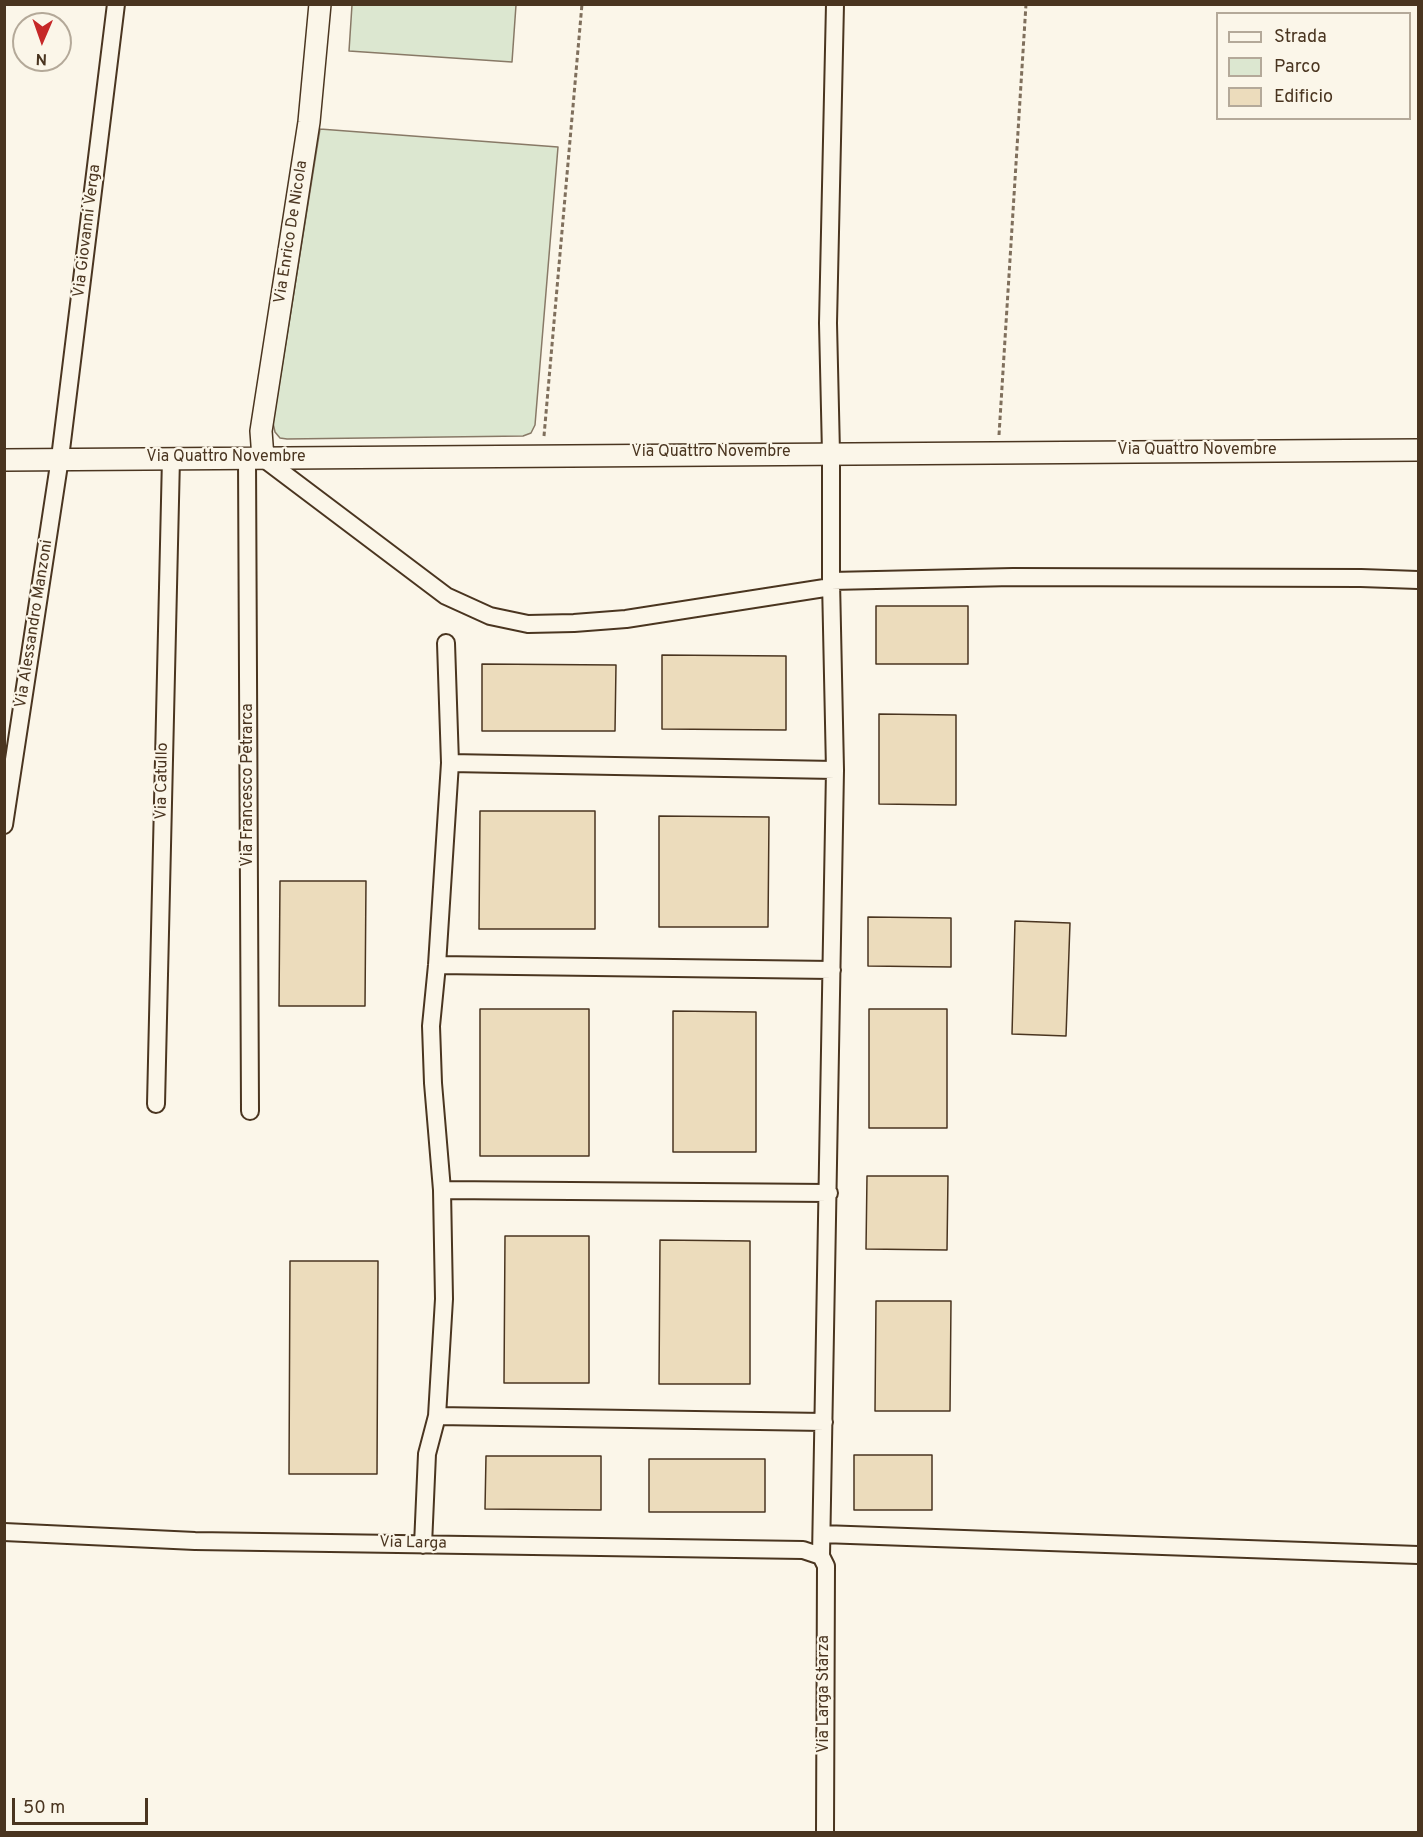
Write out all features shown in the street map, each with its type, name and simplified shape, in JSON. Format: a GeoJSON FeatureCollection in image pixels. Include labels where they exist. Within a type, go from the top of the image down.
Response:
{"type":"FeatureCollection","features":[{"type":"Feature","properties":{"kind":"street","name":"Via Giovanni Verga"},"geometry":{"type":"LineString","coordinates":[[60,458],[116,4]]}},
{"type":"Feature","properties":{"kind":"street","name":"Via Enrico De Nicola"},"geometry":{"type":"LineString","coordinates":[[255,458],[309,122],[320,4]]}},
{"type":"Feature","properties":{"kind":"street","name":"Via Larga Starza"},"geometry":{"type":"LineString","coordinates":[[825,1833],[826,1566],[821,1556],[835,770],[828,323],[836,4]]}},
{"type":"Feature","properties":{"kind":"street","name":"Via Quattro Novembre"},"geometry":{"type":"LineString","coordinates":[[4,460],[1419,450]]}},
{"type":"Feature","properties":{"kind":"street","name":"Via Alessandro Manzoni"},"geometry":{"type":"LineString","coordinates":[[4,825],[60,458]]}},
{"type":"Feature","properties":{"kind":"street","name":"Via Catullo"},"geometry":{"type":"LineString","coordinates":[[156,1104],[171,458]]}},
{"type":"Feature","properties":{"kind":"street"},"geometry":{"type":"LineString","coordinates":[[255,458],[446,596],[490,616],[528,624],[605,621],[831,584],[1013,577],[1419,580]]}},
{"type":"Feature","properties":{"kind":"street","name":"Via Francesco Petrarca"},"geometry":{"type":"LineString","coordinates":[[250,1111],[255,458]]}},
{"type":"Feature","properties":{"kind":"street"},"geometry":{"type":"LineString","coordinates":[[423,1545],[428,1454],[437,1416],[444,1299],[442,1190],[433,1083],[431,1026],[450,763],[446,643]]}},
{"type":"Feature","properties":{"kind":"street"},"geometry":{"type":"LineString","coordinates":[[450,763],[835,770]]}},
{"type":"Feature","properties":{"kind":"street"},"geometry":{"type":"LineString","coordinates":[[437,965],[832,970]]}},
{"type":"Feature","properties":{"kind":"street"},"geometry":{"type":"LineString","coordinates":[[442,1190],[829,1193]]}},
{"type":"Feature","properties":{"kind":"street"},"geometry":{"type":"LineString","coordinates":[[437,1416],[824,1422]]}},
{"type":"Feature","properties":{"kind":"street","name":"Via Larga"},"geometry":{"type":"LineString","coordinates":[[4,1532],[195,1541],[803,1550],[821,1556]]}},
{"type":"Feature","properties":{"kind":"street"},"geometry":{"type":"LineString","coordinates":[[822,1534],[1419,1555]]}},
{"type":"Feature","properties":{"kind":"path"},"geometry":{"type":"LineString","coordinates":[[542,455],[582,4]]}},
{"type":"Feature","properties":{"kind":"path"},"geometry":{"type":"LineString","coordinates":[[998,452],[1026,4]]}},
{"type":"Feature","properties":{"kind":"green space"},"geometry":{"type":"Polygon","coordinates":[[[352,5],[516,5],[512,62],[349,51],[352,5]]]}},
{"type":"Feature","properties":{"kind":"green space"},"geometry":{"type":"Polygon","coordinates":[[[320,129],[558,147],[535,425],[531,433],[523,436],[287,439],[280,438],[275,432],[273,423],[320,129]]]}},
{"type":"Feature","properties":{"kind":"building"},"geometry":{"type":"Polygon","coordinates":[[[876,606],[968,606],[968,664],[876,664],[876,606]]]}},
{"type":"Feature","properties":{"kind":"building"},"geometry":{"type":"Polygon","coordinates":[[[662,655],[786,656],[786,730],[662,729],[662,655]]]}},
{"type":"Feature","properties":{"kind":"building"},"geometry":{"type":"Polygon","coordinates":[[[482,664],[616,665],[615,731],[482,731],[482,664]]]}},
{"type":"Feature","properties":{"kind":"building"},"geometry":{"type":"Polygon","coordinates":[[[879,714],[956,715],[956,805],[879,804],[879,714]]]}},
{"type":"Feature","properties":{"kind":"building"},"geometry":{"type":"Polygon","coordinates":[[[480,811],[595,811],[595,929],[479,929],[480,811]]]}},
{"type":"Feature","properties":{"kind":"building"},"geometry":{"type":"Polygon","coordinates":[[[659,816],[769,817],[768,927],[659,927],[659,816]]]}},
{"type":"Feature","properties":{"kind":"building"},"geometry":{"type":"Polygon","coordinates":[[[280,881],[366,881],[365,1006],[279,1006],[280,881]]]}},
{"type":"Feature","properties":{"kind":"building"},"geometry":{"type":"Polygon","coordinates":[[[868,917],[951,918],[951,967],[868,966],[868,917]]]}},
{"type":"Feature","properties":{"kind":"building"},"geometry":{"type":"Polygon","coordinates":[[[1015,921],[1070,923],[1066,1036],[1012,1034],[1015,921]]]}},
{"type":"Feature","properties":{"kind":"building"},"geometry":{"type":"Polygon","coordinates":[[[480,1009],[589,1009],[589,1156],[480,1156],[480,1009]]]}},
{"type":"Feature","properties":{"kind":"building"},"geometry":{"type":"Polygon","coordinates":[[[869,1009],[947,1009],[947,1128],[869,1128],[869,1009]]]}},
{"type":"Feature","properties":{"kind":"building"},"geometry":{"type":"Polygon","coordinates":[[[673,1011],[756,1012],[756,1152],[673,1152],[673,1011]]]}},
{"type":"Feature","properties":{"kind":"building"},"geometry":{"type":"Polygon","coordinates":[[[867,1176],[948,1176],[947,1250],[866,1249],[867,1176]]]}},
{"type":"Feature","properties":{"kind":"building"},"geometry":{"type":"Polygon","coordinates":[[[505,1236],[589,1236],[589,1383],[504,1383],[505,1236]]]}},
{"type":"Feature","properties":{"kind":"building"},"geometry":{"type":"Polygon","coordinates":[[[660,1240],[750,1241],[750,1384],[659,1384],[660,1240]]]}},
{"type":"Feature","properties":{"kind":"building"},"geometry":{"type":"Polygon","coordinates":[[[290,1261],[378,1261],[377,1474],[289,1474],[290,1261]]]}},
{"type":"Feature","properties":{"kind":"building"},"geometry":{"type":"Polygon","coordinates":[[[876,1301],[951,1301],[950,1411],[875,1411],[876,1301]]]}},
{"type":"Feature","properties":{"kind":"building"},"geometry":{"type":"Polygon","coordinates":[[[854,1455],[932,1455],[932,1510],[854,1510],[854,1455]]]}},
{"type":"Feature","properties":{"kind":"building"},"geometry":{"type":"Polygon","coordinates":[[[486,1456],[601,1456],[601,1510],[485,1509],[486,1456]]]}},
{"type":"Feature","properties":{"kind":"building"},"geometry":{"type":"Polygon","coordinates":[[[649,1459],[765,1459],[765,1512],[649,1512],[649,1459]]]}}]}
